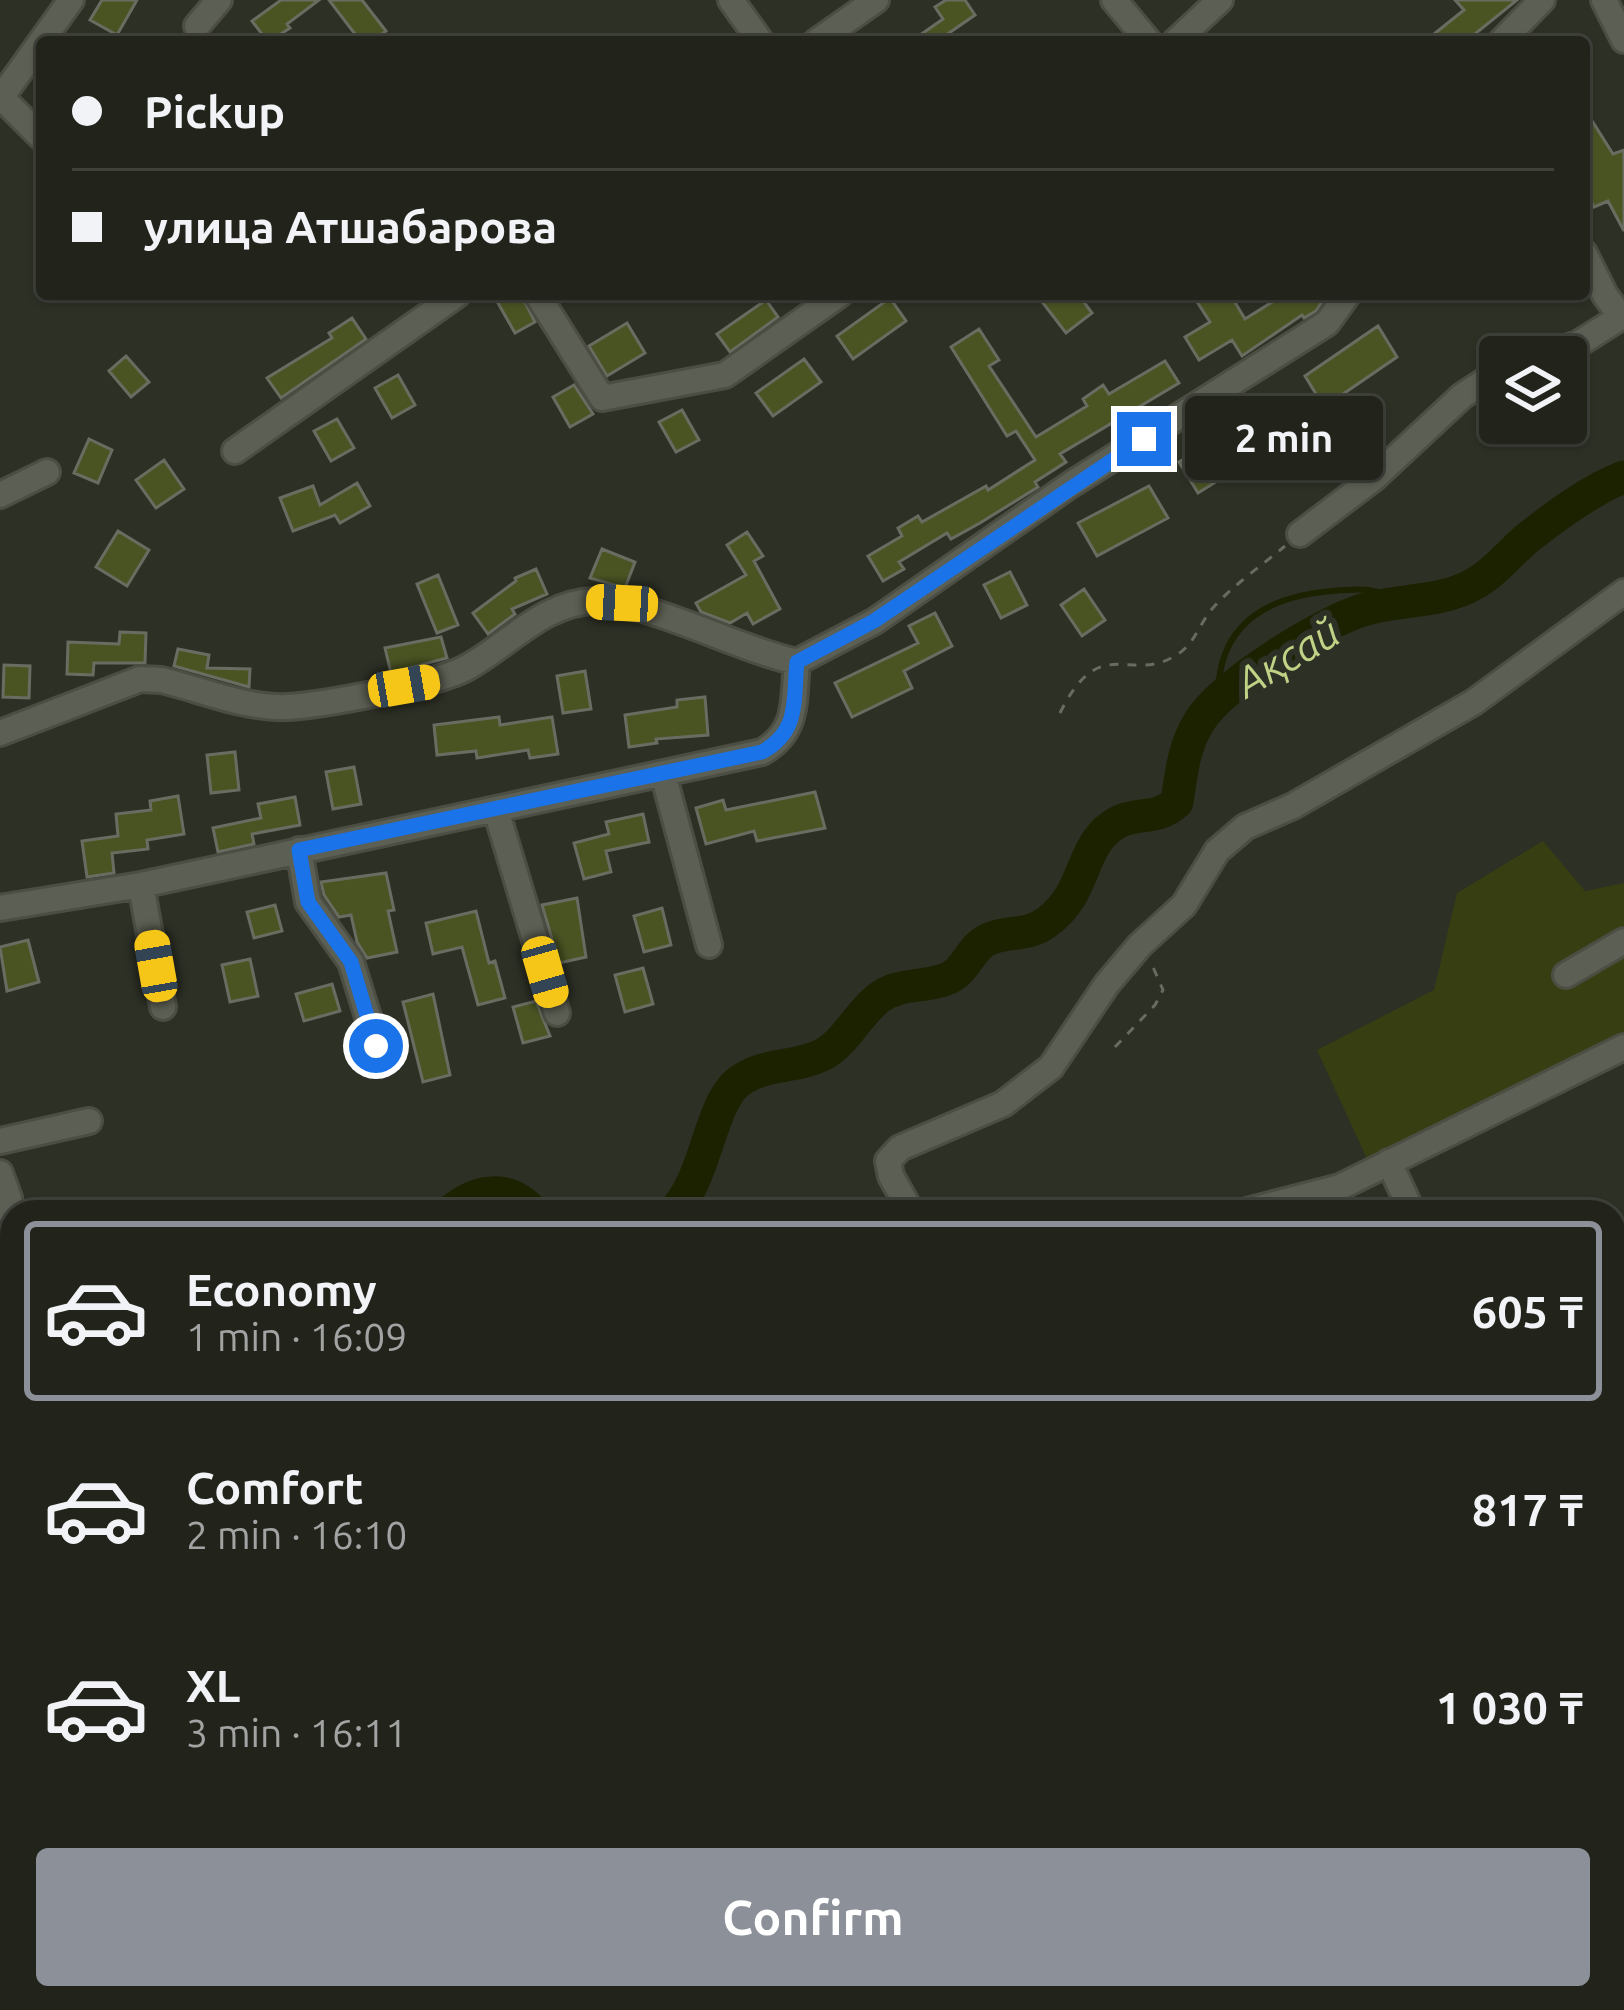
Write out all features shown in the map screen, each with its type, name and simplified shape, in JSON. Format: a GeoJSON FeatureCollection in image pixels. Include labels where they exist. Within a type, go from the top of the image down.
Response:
{"type":"FeatureCollection","features":[{"type":"Feature","properties":{"kind":"street"},"geometry":{"type":"LineString","coordinates":[[45,36],[71,0]]}},
{"type":"Feature","properties":{"kind":"street"},"geometry":{"type":"LineString","coordinates":[[197,26],[219,0]]}},
{"type":"Feature","properties":{"kind":"street"},"geometry":{"type":"LineString","coordinates":[[731,0],[756,36]]}},
{"type":"Feature","properties":{"kind":"street"},"geometry":{"type":"LineString","coordinates":[[825,36],[876,0]]}},
{"type":"Feature","properties":{"kind":"street"},"geometry":{"type":"LineString","coordinates":[[1114,0],[1144,36]]}},
{"type":"Feature","properties":{"kind":"street"},"geometry":{"type":"LineString","coordinates":[[1181,36],[1220,0]]}},
{"type":"Feature","properties":{"kind":"street"},"geometry":{"type":"LineString","coordinates":[[1507,36],[1542,0]]}},
{"type":"Feature","properties":{"kind":"street"},"geometry":{"type":"LineString","coordinates":[[1604,0],[1624,40]]}},
{"type":"Feature","properties":{"kind":"street"},"geometry":{"type":"LineString","coordinates":[[36,49],[1,98],[36,132]]}},
{"type":"Feature","properties":{"kind":"street"},"geometry":{"type":"LineString","coordinates":[[1587,340],[1622,316],[1605,296],[1590,265]]}},
{"type":"Feature","properties":{"kind":"street"},"geometry":{"type":"LineString","coordinates":[[235,451],[449,300]]}},
{"type":"Feature","properties":{"kind":"street"},"geometry":{"type":"LineString","coordinates":[[542,300],[602,398],[724,375],[831,300]]}},
{"type":"Feature","properties":{"kind":"street"},"geometry":{"type":"LineString","coordinates":[[0,733],[140,680],[161,680],[287,707],[443,678],[468,667],[541,616],[592,601],[622,603],[763,655],[797,662],[874,621],[1070,485],[1327,323],[1344,300]]}},
{"type":"Feature","properties":{"kind":"street"},"geometry":{"type":"LineString","coordinates":[[1300,534],[1374,478],[1479,384]]}},
{"type":"Feature","properties":{"kind":"street"},"geometry":{"type":"LineString","coordinates":[[0,495],[47,472]]}},
{"type":"Feature","properties":{"kind":"street"},"geometry":{"type":"LineString","coordinates":[[904,1200],[888,1161],[900,1148],[1003,1104],[1051,1067],[1107,985],[1140,945],[1184,905],[1217,851],[1245,827],[1293,806],[1474,702],[1624,592]]}},
{"type":"Feature","properties":{"kind":"street"},"geometry":{"type":"LineString","coordinates":[[0,908],[141,885],[762,752],[782,741],[790,724],[797,662]]}},
{"type":"Feature","properties":{"kind":"street"},"geometry":{"type":"LineString","coordinates":[[663,774],[709,945]]}},
{"type":"Feature","properties":{"kind":"street"},"geometry":{"type":"LineString","coordinates":[[496,810],[557,1013]]}},
{"type":"Feature","properties":{"kind":"street"},"geometry":{"type":"LineString","coordinates":[[299,850],[308,902],[351,962],[376,1046]]}},
{"type":"Feature","properties":{"kind":"street"},"geometry":{"type":"LineString","coordinates":[[141,885],[164,1007]]}},
{"type":"Feature","properties":{"kind":"street"},"geometry":{"type":"LineString","coordinates":[[1565,975],[1624,941]]}},
{"type":"Feature","properties":{"kind":"street"},"geometry":{"type":"LineString","coordinates":[[1288,1200],[1340,1186],[1624,1046]]}},
{"type":"Feature","properties":{"kind":"street"},"geometry":{"type":"LineString","coordinates":[[0,1141],[89,1121]]}},
{"type":"Feature","properties":{"kind":"street"},"geometry":{"type":"LineString","coordinates":[[1389,1162],[1406,1200]]}},
{"type":"Feature","properties":{"kind":"path"},"geometry":{"type":"LineString","coordinates":[[1060,713],[1074,684],[1089,670],[1173,658],[1189,645],[1212,609],[1300,534]]}},
{"type":"Feature","properties":{"kind":"path"},"geometry":{"type":"LineString","coordinates":[[1115,1047],[1155,1006],[1163,991],[1140,945]]}},
{"type":"Feature","properties":{"kind":"green space"},"geometry":{"type":"Polygon","coordinates":[[[1543,841],[1585,891],[1624,883],[1624,1033],[1367,1159],[1317,1050],[1434,990],[1457,893],[1543,841]]]}},
{"type":"Feature","properties":{"kind":"building"},"geometry":{"type":"Polygon","coordinates":[[[102,0],[137,0],[117,35],[90,20],[102,0]]]}},
{"type":"Feature","properties":{"kind":"building"},"geometry":{"type":"Polygon","coordinates":[[[281,0],[319,0],[277,36],[263,36],[252,21],[281,0]]]}},
{"type":"Feature","properties":{"kind":"building"},"geometry":{"type":"Polygon","coordinates":[[[329,0],[362,0],[386,31],[380,36],[356,36],[329,0]]]}},
{"type":"Feature","properties":{"kind":"building"},"geometry":{"type":"Polygon","coordinates":[[[946,0],[965,0],[975,15],[945,36],[919,36],[943,19],[935,7],[946,0]]]}},
{"type":"Feature","properties":{"kind":"building"},"geometry":{"type":"Polygon","coordinates":[[[1455,0],[1517,0],[1472,36],[1432,36],[1464,10],[1455,0]]]}},
{"type":"Feature","properties":{"kind":"building"},"geometry":{"type":"Polygon","coordinates":[[[1590,118],[1613,154],[1624,150],[1624,231],[1608,201],[1594,207],[1590,198],[1590,118]]]}},
{"type":"Feature","properties":{"kind":"building"},"geometry":{"type":"Polygon","coordinates":[[[524,300],[535,322],[515,333],[498,303],[524,300]]]}},
{"type":"Feature","properties":{"kind":"building"},"geometry":{"type":"Polygon","coordinates":[[[766,300],[778,317],[730,352],[717,334],[766,300]]]}},
{"type":"Feature","properties":{"kind":"building"},"geometry":{"type":"Polygon","coordinates":[[[887,300],[906,321],[853,359],[837,336],[887,300]]]}},
{"type":"Feature","properties":{"kind":"building"},"geometry":{"type":"Polygon","coordinates":[[[1082,300],[1092,313],[1066,333],[1043,303],[1082,300]]]}},
{"type":"Feature","properties":{"kind":"building"},"geometry":{"type":"Polygon","coordinates":[[[1196,300],[1234,300],[1245,319],[1275,300],[1323,300],[1316,311],[1302,315],[1242,356],[1232,340],[1199,360],[1185,337],[1210,322],[1196,300]]]}},
{"type":"Feature","properties":{"kind":"building"},"geometry":{"type":"Polygon","coordinates":[[[352,318],[366,339],[281,398],[267,378],[332,338],[329,333],[352,318]]]}},
{"type":"Feature","properties":{"kind":"building"},"geometry":{"type":"Polygon","coordinates":[[[627,323],[645,353],[607,376],[589,346],[627,323]]]}},
{"type":"Feature","properties":{"kind":"building"},"geometry":{"type":"Polygon","coordinates":[[[1378,326],[1397,357],[1324,407],[1305,376],[1378,326]]]}},
{"type":"Feature","properties":{"kind":"building"},"geometry":{"type":"Polygon","coordinates":[[[979,329],[999,360],[989,366],[1036,437],[1087,406],[1083,399],[1103,385],[1109,394],[1165,361],[1179,383],[1060,454],[1066,462],[1035,482],[1038,487],[951,539],[947,533],[899,562],[904,569],[883,581],[868,556],[902,536],[898,528],[918,516],[922,522],[986,486],[988,490],[1035,460],[1016,431],[1007,436],[951,347],[979,329]]]}},
{"type":"Feature","properties":{"kind":"building"},"geometry":{"type":"Polygon","coordinates":[[[126,356],[149,382],[131,397],[109,371],[126,356]]]}},
{"type":"Feature","properties":{"kind":"building"},"geometry":{"type":"Polygon","coordinates":[[[804,359],[821,382],[773,416],[756,393],[804,359]]]}},
{"type":"Feature","properties":{"kind":"building"},"geometry":{"type":"Polygon","coordinates":[[[398,375],[415,405],[392,418],[375,388],[398,375]]]}},
{"type":"Feature","properties":{"kind":"building"},"geometry":{"type":"Polygon","coordinates":[[[574,385],[593,414],[570,427],[553,397],[574,385]]]}},
{"type":"Feature","properties":{"kind":"building"},"geometry":{"type":"Polygon","coordinates":[[[682,410],[699,440],[676,452],[659,422],[682,410]]]}},
{"type":"Feature","properties":{"kind":"building"},"geometry":{"type":"Polygon","coordinates":[[[1301,414],[1320,445],[1289,464],[1285,458],[1257,476],[1248,462],[1198,493],[1179,462],[1254,417],[1266,436],[1301,414]]]}},
{"type":"Feature","properties":{"kind":"building"},"geometry":{"type":"Polygon","coordinates":[[[337,419],[354,448],[331,461],[314,431],[337,419]]]}},
{"type":"Feature","properties":{"kind":"building"},"geometry":{"type":"Polygon","coordinates":[[[89,439],[112,450],[98,483],[74,473],[89,439]]]}},
{"type":"Feature","properties":{"kind":"building"},"geometry":{"type":"Polygon","coordinates":[[[164,460],[184,489],[156,508],[136,480],[164,460]]]}},
{"type":"Feature","properties":{"kind":"building"},"geometry":{"type":"Polygon","coordinates":[[[357,483],[370,506],[340,523],[335,515],[293,531],[280,498],[313,486],[320,505],[357,483]]]}},
{"type":"Feature","properties":{"kind":"building"},"geometry":{"type":"Polygon","coordinates":[[[1149,486],[1168,518],[1097,556],[1078,523],[1149,486]]]}},
{"type":"Feature","properties":{"kind":"building"},"geometry":{"type":"Polygon","coordinates":[[[118,531],[149,550],[127,586],[96,567],[118,531]]]}},
{"type":"Feature","properties":{"kind":"building"},"geometry":{"type":"Polygon","coordinates":[[[747,532],[763,556],[754,561],[780,609],[753,624],[747,613],[730,623],[701,612],[696,603],[746,575],[727,545],[747,532]]]}},
{"type":"Feature","properties":{"kind":"building"},"geometry":{"type":"Polygon","coordinates":[[[602,549],[635,562],[625,588],[590,578],[602,549]]]}},
{"type":"Feature","properties":{"kind":"building"},"geometry":{"type":"Polygon","coordinates":[[[536,569],[547,594],[512,609],[515,614],[488,634],[473,613],[515,578],[536,569]]]}},
{"type":"Feature","properties":{"kind":"building"},"geometry":{"type":"Polygon","coordinates":[[[1010,572],[1027,605],[1001,618],[984,585],[1010,572]]]}},
{"type":"Feature","properties":{"kind":"building"},"geometry":{"type":"Polygon","coordinates":[[[438,575],[458,625],[437,633],[417,584],[438,575]]]}},
{"type":"Feature","properties":{"kind":"building"},"geometry":{"type":"Polygon","coordinates":[[[1084,589],[1105,620],[1082,636],[1061,605],[1084,589]]]}},
{"type":"Feature","properties":{"kind":"building"},"geometry":{"type":"Polygon","coordinates":[[[935,613],[952,646],[904,671],[912,688],[852,717],[835,683],[918,643],[909,626],[935,613]]]}},
{"type":"Feature","properties":{"kind":"building"},"geometry":{"type":"Polygon","coordinates":[[[120,632],[146,633],[145,663],[94,663],[93,675],[67,674],[68,642],[119,644],[120,632]]]}},
{"type":"Feature","properties":{"kind":"building"},"geometry":{"type":"Polygon","coordinates":[[[441,637],[447,658],[391,673],[385,648],[441,637]]]}},
{"type":"Feature","properties":{"kind":"building"},"geometry":{"type":"Polygon","coordinates":[[[178,649],[209,655],[207,668],[250,669],[249,687],[174,666],[178,649]]]}},
{"type":"Feature","properties":{"kind":"building"},"geometry":{"type":"Polygon","coordinates":[[[4,665],[30,666],[29,698],[3,697],[4,665]]]}},
{"type":"Feature","properties":{"kind":"building"},"geometry":{"type":"Polygon","coordinates":[[[585,671],[591,709],[563,713],[557,676],[585,671]]]}},
{"type":"Feature","properties":{"kind":"building"},"geometry":{"type":"Polygon","coordinates":[[[705,697],[708,735],[656,739],[657,743],[629,747],[625,715],[677,707],[677,700],[705,697]]]}},
{"type":"Feature","properties":{"kind":"building"},"geometry":{"type":"Polygon","coordinates":[[[499,717],[500,725],[552,717],[558,754],[530,758],[528,750],[477,758],[476,751],[437,755],[434,725],[499,717]]]}},
{"type":"Feature","properties":{"kind":"building"},"geometry":{"type":"Polygon","coordinates":[[[235,752],[239,790],[211,793],[207,755],[235,752]]]}},
{"type":"Feature","properties":{"kind":"building"},"geometry":{"type":"Polygon","coordinates":[[[354,767],[361,804],[333,809],[326,772],[354,767]]]}},
{"type":"Feature","properties":{"kind":"building"},"geometry":{"type":"Polygon","coordinates":[[[815,792],[825,828],[757,841],[754,831],[706,844],[696,808],[723,800],[726,810],[815,792]]]}},
{"type":"Feature","properties":{"kind":"building"},"geometry":{"type":"Polygon","coordinates":[[[178,796],[184,834],[147,840],[148,849],[112,853],[114,873],[87,877],[82,841],[118,836],[116,814],[151,810],[150,801],[178,796]]]}},
{"type":"Feature","properties":{"kind":"building"},"geometry":{"type":"Polygon","coordinates":[[[295,797],[300,825],[252,834],[254,844],[218,852],[213,828],[261,818],[258,804],[295,797]]]}},
{"type":"Feature","properties":{"kind":"building"},"geometry":{"type":"Polygon","coordinates":[[[643,814],[649,842],[606,851],[611,872],[584,879],[574,843],[609,834],[606,822],[643,814]]]}},
{"type":"Feature","properties":{"kind":"building"},"geometry":{"type":"Polygon","coordinates":[[[386,873],[397,952],[367,958],[357,942],[351,915],[339,917],[321,882],[386,873]]]}},
{"type":"Feature","properties":{"kind":"building"},"geometry":{"type":"Polygon","coordinates":[[[577,898],[586,957],[559,963],[542,905],[577,898]]]}},
{"type":"Feature","properties":{"kind":"building"},"geometry":{"type":"Polygon","coordinates":[[[275,905],[282,931],[254,938],[247,912],[275,905]]]}},
{"type":"Feature","properties":{"kind":"building"},"geometry":{"type":"Polygon","coordinates":[[[662,908],[671,945],[644,952],[634,916],[662,908]]]}},
{"type":"Feature","properties":{"kind":"building"},"geometry":{"type":"Polygon","coordinates":[[[476,911],[489,963],[495,961],[505,998],[478,1005],[462,947],[433,954],[426,923],[476,911]]]}},
{"type":"Feature","properties":{"kind":"building"},"geometry":{"type":"Polygon","coordinates":[[[28,940],[39,982],[7,991],[0,947],[28,940]]]}},
{"type":"Feature","properties":{"kind":"building"},"geometry":{"type":"Polygon","coordinates":[[[250,959],[258,996],[230,1002],[222,965],[250,959]]]}},
{"type":"Feature","properties":{"kind":"building"},"geometry":{"type":"Polygon","coordinates":[[[643,968],[653,1004],[625,1012],[615,975],[643,968]]]}},
{"type":"Feature","properties":{"kind":"building"},"geometry":{"type":"Polygon","coordinates":[[[332,984],[340,1011],[304,1021],[296,994],[332,984]]]}},
{"type":"Feature","properties":{"kind":"building"},"geometry":{"type":"Polygon","coordinates":[[[433,994],[450,1075],[423,1082],[403,1002],[433,994]]]}},
{"type":"Feature","properties":{"kind":"building"},"geometry":{"type":"Polygon","coordinates":[[[536,1001],[550,1036],[523,1043],[513,1007],[536,1001]]]}},
{"type":"Feature","properties":{"kind":"waterway","name":"Ақсай"},"geometry":{"type":"LineString","coordinates":[[682,1200],[720,1109],[737,1083],[757,1072],[822,1055],[880,997],[949,978],[987,940],[1047,922],[1069,898],[1101,836],[1120,821],[1161,812],[1177,802],[1187,750],[1199,722],[1251,673],[1347,616],[1448,595],[1474,584],[1563,511],[1624,477]]}},
{"type":"Feature","properties":{"kind":"waterway"},"geometry":{"type":"LineString","coordinates":[[1218,699],[1226,652],[1249,620],[1266,609],[1307,594],[1352,589],[1375,591],[1402,603]]}},
{"type":"Feature","properties":{"kind":"waterway","name":"Ақсай"},"geometry":{"type":"LineString","coordinates":[[468,1200],[492,1193],[518,1200]]}},
{"type":"Feature","properties":{"kind":"route"},"geometry":{"type":"LineString","coordinates":[[376,1046],[351,962],[308,902],[299,850],[762,752],[782,741],[790,724],[797,662],[874,621],[1144,439]]}}]}
